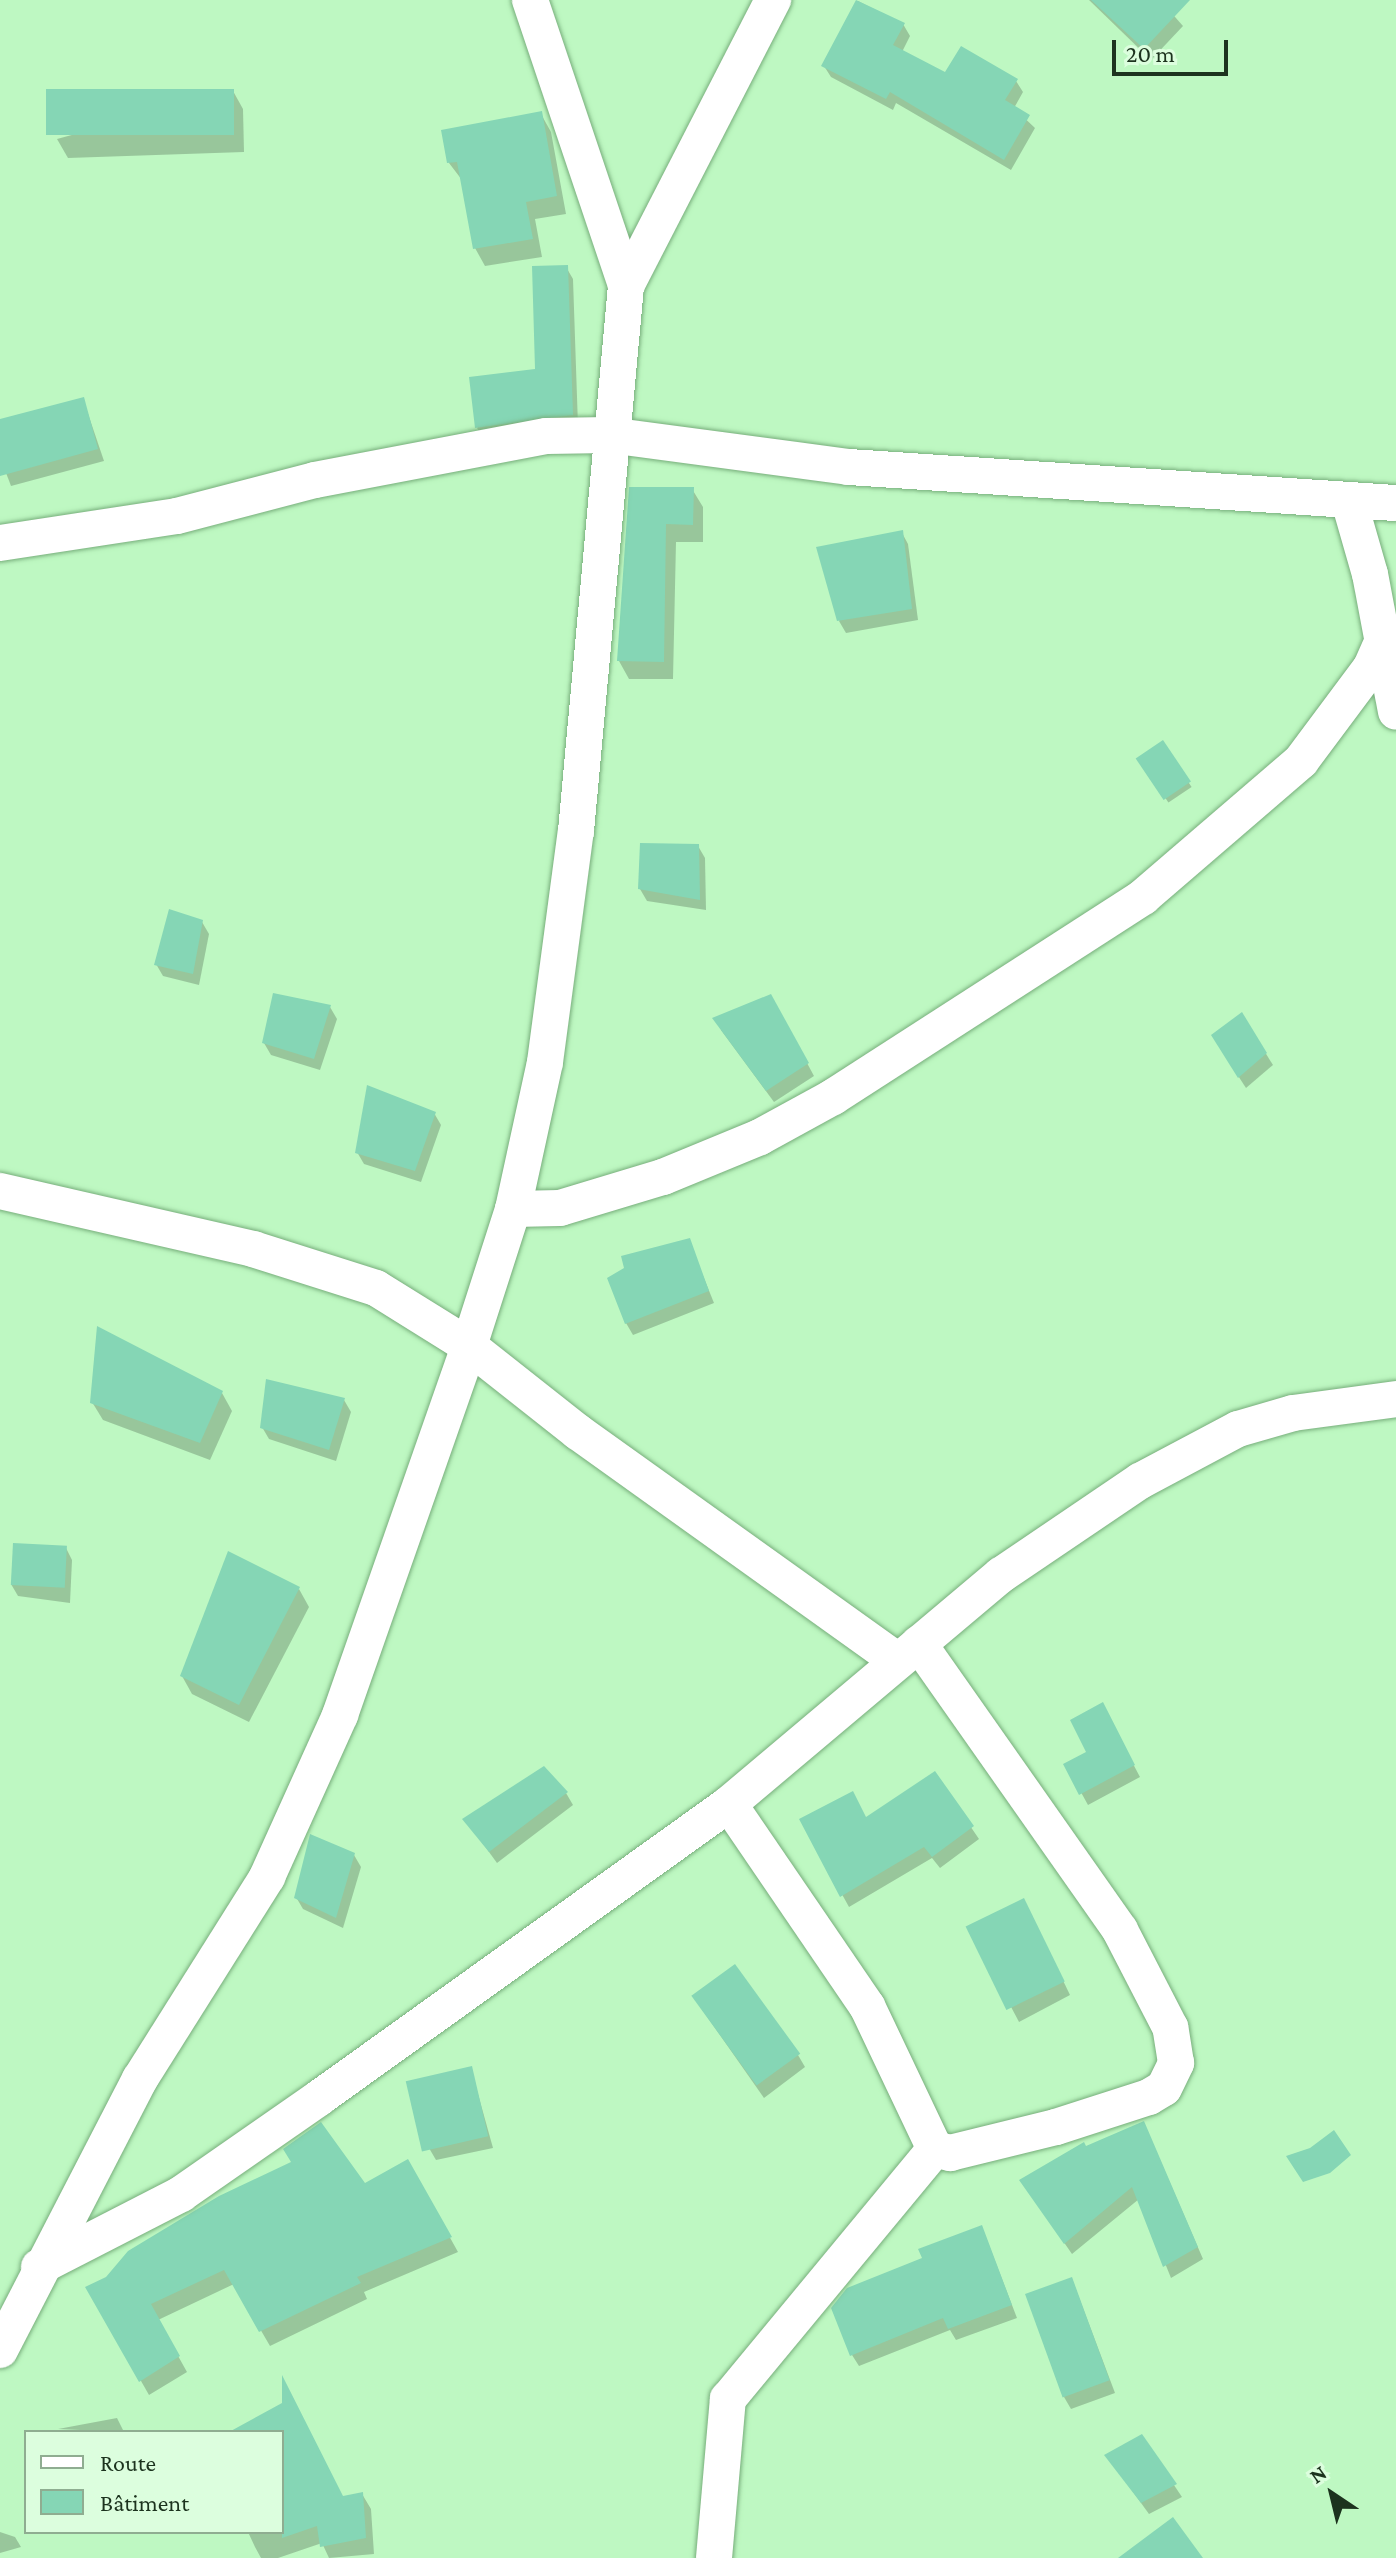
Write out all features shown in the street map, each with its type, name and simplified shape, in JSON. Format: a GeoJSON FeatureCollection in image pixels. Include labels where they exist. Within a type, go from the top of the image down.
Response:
{"type":"FeatureCollection","features":[{"type":"Feature","properties":{"kind":"street"},"geometry":{"type":"LineString","coordinates":[[530,0],[626,286]]}},
{"type":"Feature","properties":{"kind":"street"},"geometry":{"type":"LineString","coordinates":[[0,2350],[39,2267],[140,2079],[267,1877],[340,1715],[469,1346],[513,1209],[545,1062],[576,831],[609,435],[626,286],[773,0]]}},
{"type":"Feature","properties":{"kind":"street"},"geometry":{"type":"LineString","coordinates":[[0,543],[177,516],[315,480],[546,436],[609,435],[849,467],[1396,503]]}},
{"type":"Feature","properties":{"kind":"street"},"geometry":{"type":"LineString","coordinates":[[1349,501],[1370,574],[1380,647],[1396,712]]}},
{"type":"Feature","properties":{"kind":"street"},"geometry":{"type":"LineString","coordinates":[[513,1209],[560,1208],[663,1177],[760,1137],[833,1097],[1143,897],[1301,761],[1371,667],[1380,647]]}},
{"type":"Feature","properties":{"kind":"street"},"geometry":{"type":"LineString","coordinates":[[0,1191],[238,1246],[376,1288],[469,1346],[578,1432],[908,1652],[1120,1930],[1170,2027],[1176,2050],[1173,2075],[1149,2097],[977,2147],[950,2153],[935,2149],[867,2006],[729,1804]]}},
{"type":"Feature","properties":{"kind":"street"},"geometry":{"type":"LineString","coordinates":[[39,2267],[181,2194],[729,1804],[1001,1575],[1192,1450],[1238,1429],[1293,1413],[1396,1399]]}},
{"type":"Feature","properties":{"kind":"street"},"geometry":{"type":"LineString","coordinates":[[714,2558],[728,2399],[935,2149]]}},
{"type":"Feature","properties":{"kind":"building"},"geometry":{"type":"Polygon","coordinates":[[[856,0],[905,23],[893,45],[945,72],[961,46],[1018,79],[1005,100],[1030,115],[1004,160],[890,92],[886,99],[821,66],[856,0]]]}},
{"type":"Feature","properties":{"kind":"building"},"geometry":{"type":"Polygon","coordinates":[[[1091,0],[1190,0],[1144,49],[1091,0]]]}},
{"type":"Feature","properties":{"kind":"building"},"geometry":{"type":"Polygon","coordinates":[[[46,89],[234,89],[234,135],[46,135],[46,89]]]}},
{"type":"Feature","properties":{"kind":"building"},"geometry":{"type":"Polygon","coordinates":[[[542,111],[557,196],[526,202],[533,239],[473,249],[457,162],[447,163],[441,130],[542,111]]]}},
{"type":"Feature","properties":{"kind":"building"},"geometry":{"type":"Polygon","coordinates":[[[568,265],[573,415],[475,428],[469,377],[535,369],[532,266],[568,265]]]}},
{"type":"Feature","properties":{"kind":"building"},"geometry":{"type":"Polygon","coordinates":[[[84,397],[98,449],[0,476],[0,419],[84,397]]]}},
{"type":"Feature","properties":{"kind":"building"},"geometry":{"type":"Polygon","coordinates":[[[629,487],[694,487],[693,525],[666,524],[664,662],[617,661],[629,487]]]}},
{"type":"Feature","properties":{"kind":"building"},"geometry":{"type":"Polygon","coordinates":[[[903,530],[912,609],[837,621],[816,547],[903,530]]]}},
{"type":"Feature","properties":{"kind":"building"},"geometry":{"type":"Polygon","coordinates":[[[1163,740],[1191,781],[1164,800],[1136,758],[1163,740]]]}},
{"type":"Feature","properties":{"kind":"building"},"geometry":{"type":"Polygon","coordinates":[[[640,843],[699,844],[700,900],[638,889],[640,843]]]}},
{"type":"Feature","properties":{"kind":"building"},"geometry":{"type":"Polygon","coordinates":[[[169,909],[203,920],[193,974],[154,965],[169,909]]]}},
{"type":"Feature","properties":{"kind":"building"},"geometry":{"type":"Polygon","coordinates":[[[273,993],[331,1005],[314,1059],[262,1043],[273,993]]]}},
{"type":"Feature","properties":{"kind":"building"},"geometry":{"type":"Polygon","coordinates":[[[771,994],[809,1063],[766,1091],[712,1018],[771,994]]]}},
{"type":"Feature","properties":{"kind":"building"},"geometry":{"type":"Polygon","coordinates":[[[1242,1012],[1267,1053],[1238,1078],[1211,1035],[1242,1012]]]}},
{"type":"Feature","properties":{"kind":"building"},"geometry":{"type":"Polygon","coordinates":[[[367,1085],[436,1112],[415,1171],[355,1153],[367,1085]]]}},
{"type":"Feature","properties":{"kind":"building"},"geometry":{"type":"Polygon","coordinates":[[[690,1238],[709,1291],[625,1324],[607,1278],[624,1268],[621,1256],[690,1238]]]}},
{"type":"Feature","properties":{"kind":"building"},"geometry":{"type":"Polygon","coordinates":[[[97,1326],[223,1391],[200,1443],[90,1403],[97,1326]]]}},
{"type":"Feature","properties":{"kind":"building"},"geometry":{"type":"Polygon","coordinates":[[[266,1379],[345,1398],[329,1450],[260,1428],[266,1379]]]}},
{"type":"Feature","properties":{"kind":"building"},"geometry":{"type":"Polygon","coordinates":[[[13,1543],[67,1546],[65,1588],[11,1585],[13,1543]]]}},
{"type":"Feature","properties":{"kind":"building"},"geometry":{"type":"Polygon","coordinates":[[[228,1551],[300,1587],[239,1705],[180,1676],[228,1551]]]}},
{"type":"Feature","properties":{"kind":"building"},"geometry":{"type":"Polygon","coordinates":[[[1103,1702],[1135,1765],[1079,1795],[1063,1764],[1086,1752],[1070,1720],[1103,1702]]]}},
{"type":"Feature","properties":{"kind":"building"},"geometry":{"type":"Polygon","coordinates":[[[544,1766],[568,1792],[489,1852],[462,1819],[544,1766]]]}},
{"type":"Feature","properties":{"kind":"building"},"geometry":{"type":"Polygon","coordinates":[[[935,1771],[974,1826],[932,1857],[924,1847],[840,1897],[799,1819],[853,1791],[866,1817],[935,1771]]]}},
{"type":"Feature","properties":{"kind":"building"},"geometry":{"type":"Polygon","coordinates":[[[310,1834],[355,1853],[336,1918],[294,1898],[310,1834]]]}},
{"type":"Feature","properties":{"kind":"building"},"geometry":{"type":"Polygon","coordinates":[[[1024,1898],[1065,1982],[1006,2010],[966,1926],[1024,1898]]]}},
{"type":"Feature","properties":{"kind":"building"},"geometry":{"type":"Polygon","coordinates":[[[735,1964],[800,2054],[757,2086],[691,1996],[735,1964]]]}},
{"type":"Feature","properties":{"kind":"building"},"geometry":{"type":"Polygon","coordinates":[[[472,2066],[488,2136],[422,2151],[406,2081],[472,2066]]]}},
{"type":"Feature","properties":{"kind":"building"},"geometry":{"type":"Polygon","coordinates":[[[1144,2121],[1198,2247],[1163,2267],[1132,2187],[1064,2244],[1019,2180],[1084,2142],[1086,2146],[1144,2121]]]}},
{"type":"Feature","properties":{"kind":"building"},"geometry":{"type":"Polygon","coordinates":[[[321,2122],[365,2183],[408,2159],[452,2237],[357,2277],[361,2283],[259,2332],[224,2270],[151,2304],[180,2356],[139,2382],[85,2287],[106,2277],[128,2251],[219,2196],[291,2162],[283,2149],[321,2122]]]}},
{"type":"Feature","properties":{"kind":"building"},"geometry":{"type":"Polygon","coordinates":[[[1334,2130],[1351,2155],[1330,2173],[1303,2182],[1286,2156],[1310,2148],[1334,2130]]]}},
{"type":"Feature","properties":{"kind":"building"},"geometry":{"type":"Polygon","coordinates":[[[982,2225],[1012,2305],[948,2329],[943,2318],[850,2356],[831,2308],[847,2288],[922,2258],[918,2249],[982,2225]]]}},
{"type":"Feature","properties":{"kind":"building"},"geometry":{"type":"Polygon","coordinates":[[[1072,2277],[1110,2380],[1063,2397],[1025,2294],[1072,2277]]]}},
{"type":"Feature","properties":{"kind":"building"},"geometry":{"type":"Polygon","coordinates":[[[282,2375],[343,2496],[363,2492],[366,2538],[320,2547],[317,2526],[282,2538],[284,2430],[233,2430],[282,2403],[282,2375]]]}},
{"type":"Feature","properties":{"kind":"building"},"geometry":{"type":"Polygon","coordinates":[[[1142,2434],[1177,2484],[1141,2503],[1104,2455],[1142,2434]]]}},
{"type":"Feature","properties":{"kind":"building"},"geometry":{"type":"Polygon","coordinates":[[[1173,2517],[1203,2558],[1118,2558],[1173,2517]]]}}]}
